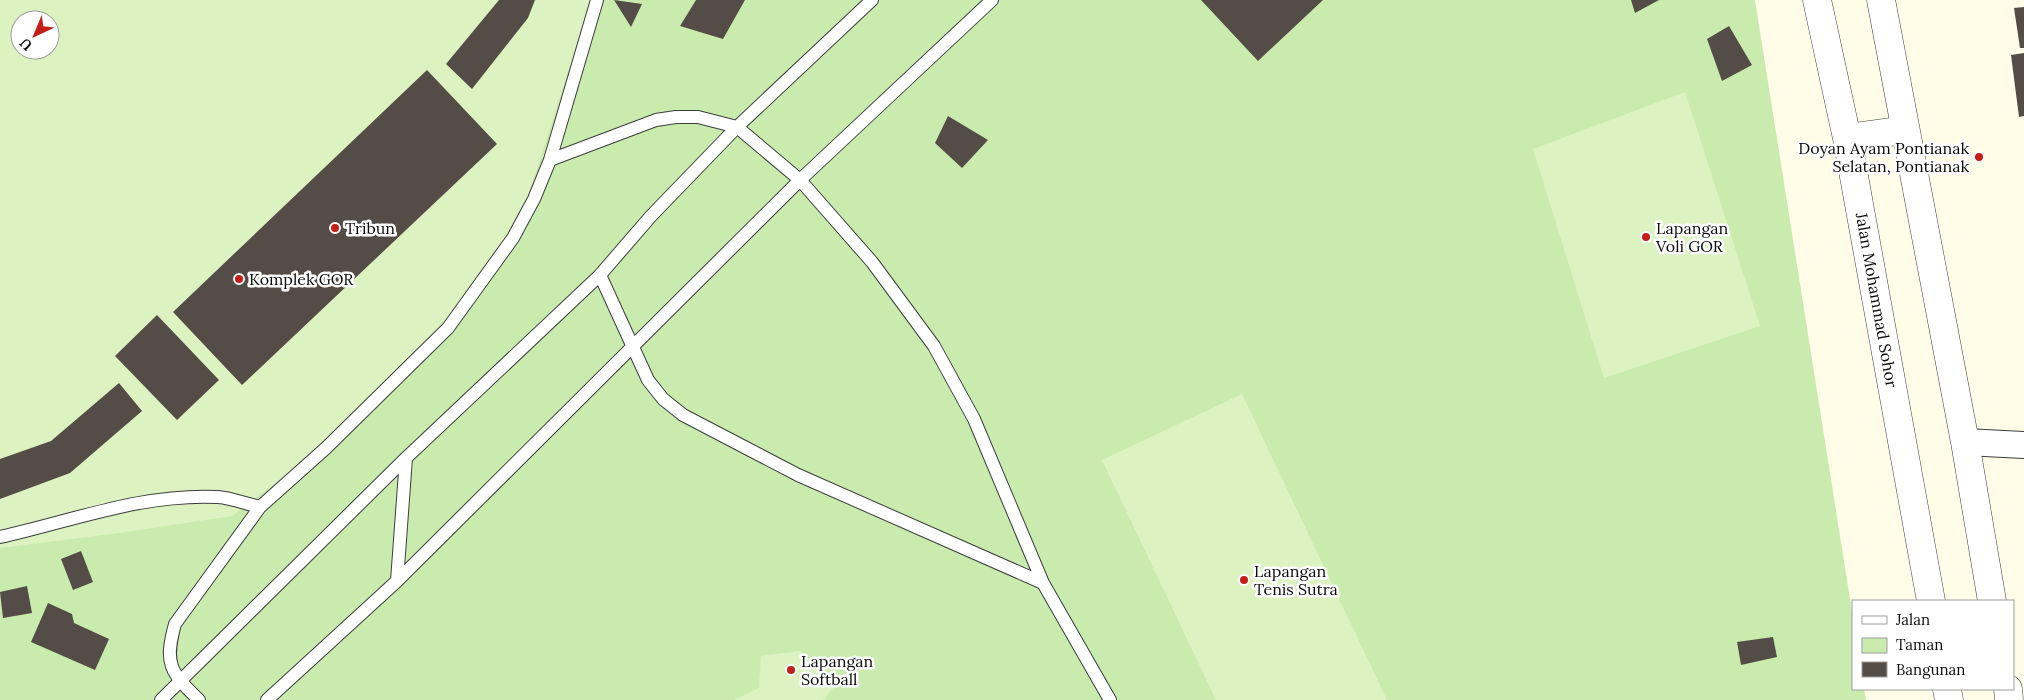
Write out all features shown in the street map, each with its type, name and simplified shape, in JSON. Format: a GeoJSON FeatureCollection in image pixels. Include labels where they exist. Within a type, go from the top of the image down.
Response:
{"type":"FeatureCollection","features":[{"type":"Feature","properties":{"kind":"street","name":"Jalan Mohammad Sohor"},"geometry":{"type":"LineString","coordinates":[[1817,0],[1847,138],[1931,600]]}},
{"type":"Feature","properties":{"kind":"street"},"geometry":{"type":"LineString","coordinates":[[1881,0],[1905,130],[1972,442],[1992,600]]}},
{"type":"Feature","properties":{"kind":"street"},"geometry":{"type":"LineString","coordinates":[[1847,138],[1905,130]]}},
{"type":"Feature","properties":{"kind":"street"},"geometry":{"type":"LineString","coordinates":[[1972,442],[2024,445]]}},
{"type":"Feature","properties":{"kind":"lane"},"geometry":{"type":"LineString","coordinates":[[199,700],[180,682],[170,663],[170,644],[175,624],[260,507],[326,448],[448,328],[513,238],[534,199],[550,160],[597,0]]}},
{"type":"Feature","properties":{"kind":"lane"},"geometry":{"type":"LineString","coordinates":[[161,700],[406,458],[600,275],[651,216],[737,126],[872,0]]}},
{"type":"Feature","properties":{"kind":"lane"},"geometry":{"type":"LineString","coordinates":[[267,700],[397,580],[800,180],[992,0]]}},
{"type":"Feature","properties":{"kind":"lane"},"geometry":{"type":"LineString","coordinates":[[550,160],[656,120],[676,117],[698,117],[737,126],[800,180],[872,262],[934,346],[974,418],[1043,583],[1110,700]]}},
{"type":"Feature","properties":{"kind":"lane"},"geometry":{"type":"LineString","coordinates":[[600,275],[648,380],[664,399],[683,415],[798,476],[1043,583]]}},
{"type":"Feature","properties":{"kind":"lane"},"geometry":{"type":"LineString","coordinates":[[397,580],[406,458]]}},
{"type":"Feature","properties":{"kind":"lane"},"geometry":{"type":"LineString","coordinates":[[0,537],[141,501],[184,497],[221,498],[260,507]]}},
{"type":"Feature","properties":{"kind":"green space"},"geometry":{"type":"Polygon","coordinates":[[[0,0],[1755,0],[1852,612],[1852,690],[1864,690],[1866,700],[0,700],[0,0]]]}},
{"type":"Feature","properties":{"kind":"green space","name":"Komplek GOR"},"geometry":{"type":"Polygon","coordinates":[[[0,0],[591,0],[519,224],[438,334],[314,453],[232,516],[0,548],[0,0]]]}},
{"type":"Feature","properties":{"kind":"green space","name":"Lapangan Voli GOR"},"geometry":{"type":"Polygon","coordinates":[[[1685,92],[1760,326],[1604,378],[1533,149],[1685,92]]]}},
{"type":"Feature","properties":{"kind":"green space","name":"Lapangan Tenis Sutra"},"geometry":{"type":"Polygon","coordinates":[[[1242,394],[1387,700],[1216,700],[1102,460],[1242,394]]]}},
{"type":"Feature","properties":{"kind":"green space","name":"Lapangan Softball"},"geometry":{"type":"Polygon","coordinates":[[[800,651],[837,684],[823,700],[734,700],[759,688],[761,656],[800,651]]]}},
{"type":"Feature","properties":{"kind":"building"},"geometry":{"type":"Polygon","coordinates":[[[499,0],[535,0],[528,18],[472,89],[446,64],[499,0]]]}},
{"type":"Feature","properties":{"kind":"building"},"geometry":{"type":"Polygon","coordinates":[[[614,0],[642,4],[631,27],[614,0]]]}},
{"type":"Feature","properties":{"kind":"building"},"geometry":{"type":"Polygon","coordinates":[[[696,0],[745,0],[723,39],[680,26],[696,0]]]}},
{"type":"Feature","properties":{"kind":"building"},"geometry":{"type":"Polygon","coordinates":[[[1201,0],[1323,0],[1258,61],[1201,0]]]}},
{"type":"Feature","properties":{"kind":"building"},"geometry":{"type":"Polygon","coordinates":[[[1631,0],[1659,0],[1635,13],[1631,0]]]}},
{"type":"Feature","properties":{"kind":"building"},"geometry":{"type":"Polygon","coordinates":[[[2024,7],[2024,48],[2020,48],[2014,8],[2024,7]]]}},
{"type":"Feature","properties":{"kind":"building"},"geometry":{"type":"Polygon","coordinates":[[[1729,26],[1752,65],[1722,81],[1707,39],[1729,26]]]}},
{"type":"Feature","properties":{"kind":"building"},"geometry":{"type":"Polygon","coordinates":[[[2024,53],[2024,116],[2019,117],[2011,55],[2024,53]]]}},
{"type":"Feature","properties":{"kind":"building","name":"Tribun"},"geometry":{"type":"Polygon","coordinates":[[[427,70],[497,144],[242,385],[173,312],[427,70]]]}},
{"type":"Feature","properties":{"kind":"building"},"geometry":{"type":"Polygon","coordinates":[[[948,116],[988,140],[962,168],[935,143],[948,116]]]}},
{"type":"Feature","properties":{"kind":"building"},"geometry":{"type":"Polygon","coordinates":[[[157,315],[219,380],[177,420],[115,356],[157,315]]]}},
{"type":"Feature","properties":{"kind":"building"},"geometry":{"type":"Polygon","coordinates":[[[119,383],[142,411],[70,473],[0,499],[0,459],[51,441],[119,383]]]}},
{"type":"Feature","properties":{"kind":"building"},"geometry":{"type":"Polygon","coordinates":[[[81,551],[93,582],[73,590],[61,559],[81,551]]]}},
{"type":"Feature","properties":{"kind":"building"},"geometry":{"type":"Polygon","coordinates":[[[27,586],[32,613],[3,618],[0,592],[27,586]]]}},
{"type":"Feature","properties":{"kind":"building"},"geometry":{"type":"Polygon","coordinates":[[[48,603],[72,614],[74,623],[109,639],[95,670],[31,642],[48,603]]]}},
{"type":"Feature","properties":{"kind":"building"},"geometry":{"type":"Polygon","coordinates":[[[1773,637],[1777,657],[1741,665],[1737,642],[1773,637]]]}},
{"type":"Feature","properties":{"kind":"place","name":"Doyan Ayam Pontianak Selatan, Pontianak"},"geometry":{"type":"Point","coordinates":[1979,157]}},
{"type":"Feature","properties":{"kind":"place","name":"Tribun"},"geometry":{"type":"Point","coordinates":[335,228]}},
{"type":"Feature","properties":{"kind":"place","name":"Lapangan Voli GOR"},"geometry":{"type":"Point","coordinates":[1646,237]}},
{"type":"Feature","properties":{"kind":"place","name":"Komplek GOR"},"geometry":{"type":"Point","coordinates":[239,279]}},
{"type":"Feature","properties":{"kind":"place","name":"Lapangan Tenis Sutra"},"geometry":{"type":"Point","coordinates":[1244,580]}},
{"type":"Feature","properties":{"kind":"place","name":"Lapangan Softball"},"geometry":{"type":"Point","coordinates":[791,670]}}]}
